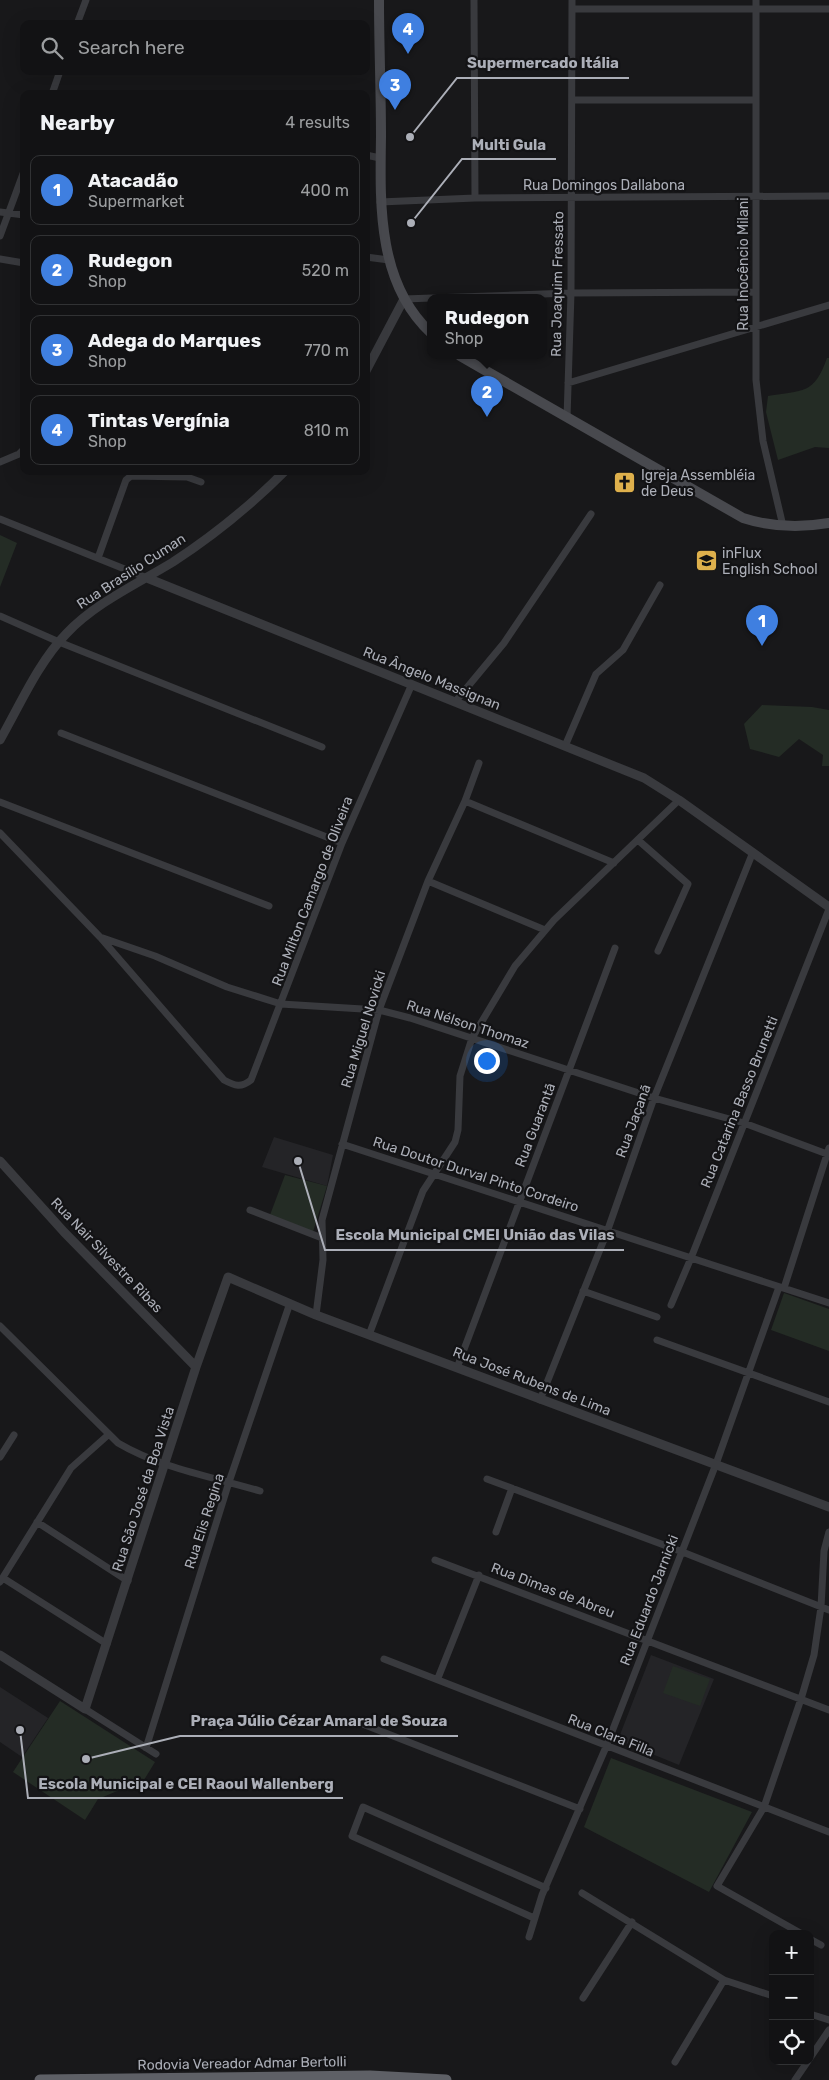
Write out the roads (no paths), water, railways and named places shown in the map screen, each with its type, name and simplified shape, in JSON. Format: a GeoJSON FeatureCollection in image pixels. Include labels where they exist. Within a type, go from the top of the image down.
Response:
{"type":"FeatureCollection","features":[{"type":"Feature","properties":{"kind":"highway","name":"Rodovia Vereador Admar Bertolli"},"geometry":{"type":"LineString","coordinates":[[40,2080],[335,2076],[446,2080]]}},
{"type":"Feature","properties":{"kind":"main road"},"geometry":{"type":"LineString","coordinates":[[379,0],[380,202],[390,260],[404,298],[420,323],[427,329]]}},
{"type":"Feature","properties":{"kind":"main road"},"geometry":{"type":"LineString","coordinates":[[465,359],[743,518],[783,526],[829,523]]}},
{"type":"Feature","properties":{"kind":"street"},"geometry":{"type":"LineString","coordinates":[[78,20],[86,0]]}},
{"type":"Feature","properties":{"kind":"street"},"geometry":{"type":"LineString","coordinates":[[474,0],[475,198]]}},
{"type":"Feature","properties":{"kind":"street","name":"Rua Joaquim Fressato"},"geometry":{"type":"LineString","coordinates":[[567,418],[571,292],[572,0]]}},
{"type":"Feature","properties":{"kind":"street","name":"Rua Inocêncio Milani"},"geometry":{"type":"LineString","coordinates":[[756,0],[756,380],[763,441],[783,526]]}},
{"type":"Feature","properties":{"kind":"street"},"geometry":{"type":"LineString","coordinates":[[572,9],[829,9]]}},
{"type":"Feature","properties":{"kind":"street"},"geometry":{"type":"LineString","coordinates":[[53,90],[59,75]]}},
{"type":"Feature","properties":{"kind":"street"},"geometry":{"type":"LineString","coordinates":[[573,100],[756,100]]}},
{"type":"Feature","properties":{"kind":"street"},"geometry":{"type":"LineString","coordinates":[[370,156],[380,158]]}},
{"type":"Feature","properties":{"kind":"street"},"geometry":{"type":"LineString","coordinates":[[0,236],[20,182]]}},
{"type":"Feature","properties":{"kind":"street","name":"Rua Domingos Dallabona"},"geometry":{"type":"LineString","coordinates":[[380,202],[475,198],[829,196]]}},
{"type":"Feature","properties":{"kind":"street"},"geometry":{"type":"LineString","coordinates":[[0,212],[20,214]]}},
{"type":"Feature","properties":{"kind":"street"},"geometry":{"type":"LineString","coordinates":[[370,258],[390,260]]}},
{"type":"Feature","properties":{"kind":"street"},"geometry":{"type":"LineString","coordinates":[[0,259],[20,262]]}},
{"type":"Feature","properties":{"kind":"street"},"geometry":{"type":"LineString","coordinates":[[515,294],[571,292],[755,292]]}},
{"type":"Feature","properties":{"kind":"street"},"geometry":{"type":"LineString","coordinates":[[370,363],[404,298],[427,297]]}},
{"type":"Feature","properties":{"kind":"street"},"geometry":{"type":"LineString","coordinates":[[568,383],[829,305]]}},
{"type":"Feature","properties":{"kind":"street"},"geometry":{"type":"LineString","coordinates":[[0,462],[20,453]]}},
{"type":"Feature","properties":{"kind":"street","name":"Rua Brasílio Cuman"},"geometry":{"type":"LineString","coordinates":[[0,740],[59,642],[86,615],[147,578],[216,531],[280,475]]}},
{"type":"Feature","properties":{"kind":"street"},"geometry":{"type":"LineString","coordinates":[[98,558],[126,480],[131,476],[187,477],[201,482]]}},
{"type":"Feature","properties":{"kind":"street"},"geometry":{"type":"LineString","coordinates":[[455,702],[504,643],[591,514]]}},
{"type":"Feature","properties":{"kind":"street","name":"Rua Ângelo Massignan"},"geometry":{"type":"LineString","coordinates":[[0,519],[644,778],[679,800],[829,908]]}},
{"type":"Feature","properties":{"kind":"street"},"geometry":{"type":"LineString","coordinates":[[565,746],[596,674],[623,650],[660,585]]}},
{"type":"Feature","properties":{"kind":"street"},"geometry":{"type":"LineString","coordinates":[[0,616],[59,642],[322,747]]}},
{"type":"Feature","properties":{"kind":"street","name":"Rua Milton Camargo de Oliveira"},"geometry":{"type":"LineString","coordinates":[[100,937],[224,1080],[234,1086],[245,1085],[251,1080],[342,843],[412,684]]}},
{"type":"Feature","properties":{"kind":"street"},"geometry":{"type":"LineString","coordinates":[[61,733],[342,843]]}},
{"type":"Feature","properties":{"kind":"street","name":"Rua Miguel Novicki"},"geometry":{"type":"LineString","coordinates":[[316,1315],[323,1260],[322,1220],[379,1010],[428,881],[465,801],[479,763]]}},
{"type":"Feature","properties":{"kind":"street"},"geometry":{"type":"LineString","coordinates":[[369,1335],[423,1191],[455,1142],[458,1130],[460,1076],[472,1038],[515,966],[545,930],[679,800]]}},
{"type":"Feature","properties":{"kind":"street"},"geometry":{"type":"LineString","coordinates":[[465,801],[614,863]]}},
{"type":"Feature","properties":{"kind":"street"},"geometry":{"type":"LineString","coordinates":[[0,802],[269,906]]}},
{"type":"Feature","properties":{"kind":"street"},"geometry":{"type":"LineString","coordinates":[[0,833],[100,937]]}},
{"type":"Feature","properties":{"kind":"street"},"geometry":{"type":"LineString","coordinates":[[638,840],[688,884],[658,951]]}},
{"type":"Feature","properties":{"kind":"street","name":"Rua Jaçanã"},"geometry":{"type":"LineString","coordinates":[[540,1400],[607,1232],[654,1098],[753,852]]}},
{"type":"Feature","properties":{"kind":"street"},"geometry":{"type":"LineString","coordinates":[[428,881],[545,930]]}},
{"type":"Feature","properties":{"kind":"street","name":"Rua Catarina Basso Brunetti"},"geometry":{"type":"LineString","coordinates":[[671,1304],[691,1258],[829,908]]}},
{"type":"Feature","properties":{"kind":"street","name":"Rua Nélson Thomaz"},"geometry":{"type":"LineString","coordinates":[[100,937],[155,956],[227,987],[281,1004],[379,1010],[472,1038],[654,1098],[744,1123],[828,1151]]}},
{"type":"Feature","properties":{"kind":"street","name":"Rua Guarantã"},"geometry":{"type":"LineString","coordinates":[[457,1368],[615,948]]}},
{"type":"Feature","properties":{"kind":"street","name":"Rua Doutor Durval Pinto Cordeiro"},"geometry":{"type":"LineString","coordinates":[[342,1144],[434,1172],[607,1232],[829,1304]]}},
{"type":"Feature","properties":{"kind":"street","name":"Rua Eduardo Jarnicki"},"geometry":{"type":"LineString","coordinates":[[528,1937],[546,1888],[606,1747],[680,1551],[716,1464],[781,1288],[828,1151]]}},
{"type":"Feature","properties":{"kind":"street","name":"Rua Nair Silvestre Ribas"},"geometry":{"type":"LineString","coordinates":[[0,1161],[70,1238],[196,1367]]}},
{"type":"Feature","properties":{"kind":"street"},"geometry":{"type":"LineString","coordinates":[[250,1210],[322,1238]]}},
{"type":"Feature","properties":{"kind":"street","name":"Rua São José da Boa Vista"},"geometry":{"type":"LineString","coordinates":[[85,1709],[196,1367],[228,1277]]}},
{"type":"Feature","properties":{"kind":"street","name":"Rua José Rubens de Lima"},"geometry":{"type":"LineString","coordinates":[[228,1277],[316,1315],[829,1507]]}},
{"type":"Feature","properties":{"kind":"street"},"geometry":{"type":"LineString","coordinates":[[584,1292],[657,1317]]}},
{"type":"Feature","properties":{"kind":"street","name":"Rua Elis Regina"},"geometry":{"type":"LineString","coordinates":[[146,1748],[230,1482],[290,1303]]}},
{"type":"Feature","properties":{"kind":"street"},"geometry":{"type":"LineString","coordinates":[[0,1326],[108,1435],[131,1451],[166,1464],[260,1491]]}},
{"type":"Feature","properties":{"kind":"street"},"geometry":{"type":"LineString","coordinates":[[657,1340],[829,1402]]}},
{"type":"Feature","properties":{"kind":"street"},"geometry":{"type":"LineString","coordinates":[[0,1457],[14,1435]]}},
{"type":"Feature","properties":{"kind":"street"},"geometry":{"type":"LineString","coordinates":[[107,1644],[1,1580],[71,1468],[108,1435]]}},
{"type":"Feature","properties":{"kind":"street"},"geometry":{"type":"LineString","coordinates":[[487,1479],[680,1551],[829,1610]]}},
{"type":"Feature","properties":{"kind":"street"},"geometry":{"type":"LineString","coordinates":[[496,1532],[512,1488]]}},
{"type":"Feature","properties":{"kind":"street"},"geometry":{"type":"LineString","coordinates":[[38,1522],[128,1581]]}},
{"type":"Feature","properties":{"kind":"street"},"geometry":{"type":"LineString","coordinates":[[795,1930],[717,1886],[764,1807],[801,1699],[814,1655],[821,1607],[824,1551],[829,1532]]}},
{"type":"Feature","properties":{"kind":"street","name":"Rua Dimas de Abreu"},"geometry":{"type":"LineString","coordinates":[[435,1560],[479,1575],[829,1710]]}},
{"type":"Feature","properties":{"kind":"street"},"geometry":{"type":"LineString","coordinates":[[438,1678],[479,1575]]}},
{"type":"Feature","properties":{"kind":"street"},"geometry":{"type":"LineString","coordinates":[[0,1655],[156,1754]]}},
{"type":"Feature","properties":{"kind":"street","name":"Rua Clara Filla"},"geometry":{"type":"LineString","coordinates":[[384,1659],[438,1678],[606,1747],[829,1832]]}},
{"type":"Feature","properties":{"kind":"street"},"geometry":{"type":"LineString","coordinates":[[360,1724],[580,1809]]}},
{"type":"Feature","properties":{"kind":"street"},"geometry":{"type":"LineString","coordinates":[[534,1918],[352,1836],[363,1807],[546,1888]]}},
{"type":"Feature","properties":{"kind":"street"},"geometry":{"type":"LineString","coordinates":[[582,1893],[724,1980],[769,1995]]}},
{"type":"Feature","properties":{"kind":"street"},"geometry":{"type":"LineString","coordinates":[[583,1998],[632,1922]]}},
{"type":"Feature","properties":{"kind":"street"},"geometry":{"type":"LineString","coordinates":[[814,1941],[821,1945]]}},
{"type":"Feature","properties":{"kind":"street"},"geometry":{"type":"LineString","coordinates":[[675,2062],[724,1980]]}},
{"type":"Feature","properties":{"kind":"street"},"geometry":{"type":"LineString","coordinates":[[814,2016],[829,2020]]}},
{"type":"Feature","properties":{"kind":"street"},"geometry":{"type":"LineString","coordinates":[[814,2052],[829,2030],[820,2018]]}},
{"type":"Feature","properties":{"kind":"street"},"geometry":{"type":"LineString","coordinates":[[795,2080],[805,2065]]}},
{"type":"Feature","properties":{"kind":"place","name":"Tintas Vergínia"},"geometry":{"type":"Point","coordinates":[408,54]}},
{"type":"Feature","properties":{"kind":"place","name":"Adega do Marques"},"geometry":{"type":"Point","coordinates":[395,110]}},
{"type":"Feature","properties":{"kind":"place","name":"Supermercado Itália"},"geometry":{"type":"Point","coordinates":[410,137]}},
{"type":"Feature","properties":{"kind":"place","name":"Multi Gula"},"geometry":{"type":"Point","coordinates":[411,223]}},
{"type":"Feature","properties":{"kind":"place","name":"Rudegon"},"geometry":{"type":"Point","coordinates":[487,417]}},
{"type":"Feature","properties":{"kind":"place","name":"Igreja Assembléia de Deus"},"geometry":{"type":"Point","coordinates":[625,483]}},
{"type":"Feature","properties":{"kind":"place","name":"inFlux English School"},"geometry":{"type":"Point","coordinates":[706,561]}},
{"type":"Feature","properties":{"kind":"place","name":"Atacadão"},"geometry":{"type":"Point","coordinates":[762,646]}},
{"type":"Feature","properties":{"kind":"place","name":"Escola Municipal CMEI União das Vilas"},"geometry":{"type":"Point","coordinates":[298,1161]}},
{"type":"Feature","properties":{"kind":"place","name":"Escola Municipal e CEI Raoul Wallenberg"},"geometry":{"type":"Point","coordinates":[20,1730]}},
{"type":"Feature","properties":{"kind":"place","name":"Praça Júlio Cézar Amaral de Souza"},"geometry":{"type":"Point","coordinates":[86,1759]}}]}
